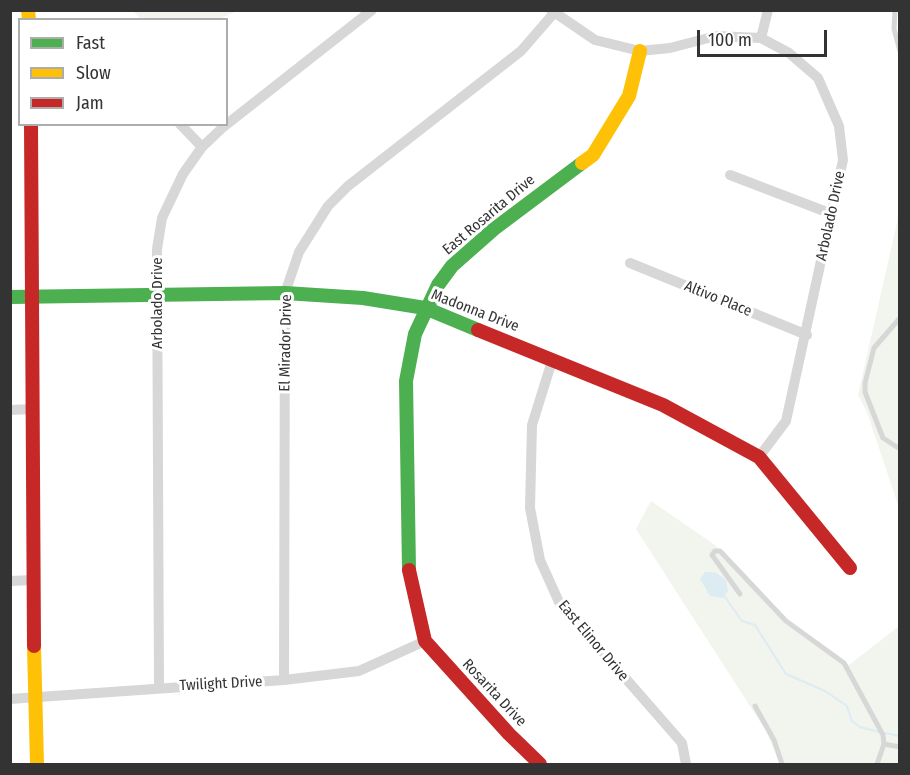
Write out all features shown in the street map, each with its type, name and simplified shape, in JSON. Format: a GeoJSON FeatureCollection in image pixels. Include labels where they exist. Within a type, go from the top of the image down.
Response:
{"type":"FeatureCollection","features":[{"type":"Feature","properties":{"kind":"street","name":"Arbolado Drive"},"geometry":{"type":"LineString","coordinates":[[228,123],[372,10]]}},
{"type":"Feature","properties":{"kind":"street"},"geometry":{"type":"LineString","coordinates":[[761,38],[768,10]]}},
{"type":"Feature","properties":{"kind":"street","name":"Arbolado Drive"},"geometry":{"type":"LineString","coordinates":[[553,12],[595,40],[640,51],[670,48],[716,36],[761,38],[789,53],[818,78],[839,126],[843,160],[807,334],[786,421],[759,457]]}},
{"type":"Feature","properties":{"kind":"street","name":"El Mirador Drive"},"geometry":{"type":"LineString","coordinates":[[284,680],[285,293],[299,252],[328,206],[348,186],[521,51],[553,12]]}},
{"type":"Feature","properties":{"kind":"street","name":"East Rosarita Drive"},"geometry":{"type":"LineString","coordinates":[[425,641],[408,565],[404,412],[410,352],[425,308],[452,266],[541,192],[593,155],[629,96],[640,51]]}},
{"type":"Feature","properties":{"kind":"street"},"geometry":{"type":"LineString","coordinates":[[32,126],[33,580],[37,765]]}},
{"type":"Feature","properties":{"kind":"street"},"geometry":{"type":"LineString","coordinates":[[182,126],[202,147]]}},
{"type":"Feature","properties":{"kind":"street","name":"Arbolado Drive"},"geometry":{"type":"LineString","coordinates":[[159,688],[157,249],[162,218],[183,174],[202,147],[225,126]]}},
{"type":"Feature","properties":{"kind":"street"},"geometry":{"type":"LineString","coordinates":[[730,175],[832,214]]}},
{"type":"Feature","properties":{"kind":"street","name":"Altivo Place"},"geometry":{"type":"LineString","coordinates":[[630,263],[807,334]]}},
{"type":"Feature","properties":{"kind":"street","name":"Madonna Drive"},"geometry":{"type":"LineString","coordinates":[[10,297],[285,293],[363,298],[425,308],[465,322],[552,361],[663,405],[759,457],[850,568]]}},
{"type":"Feature","properties":{"kind":"street","name":"East Elinor Drive"},"geometry":{"type":"LineString","coordinates":[[552,361],[532,425],[530,508],[540,560],[559,602],[682,744],[686,765]]}},
{"type":"Feature","properties":{"kind":"street"},"geometry":{"type":"LineString","coordinates":[[10,410],[33,409]]}},
{"type":"Feature","properties":{"kind":"street"},"geometry":{"type":"LineString","coordinates":[[10,581],[33,580]]}},
{"type":"Feature","properties":{"kind":"street","name":"Twilight Drive"},"geometry":{"type":"LineString","coordinates":[[10,699],[284,680],[359,671],[425,641]]}},
{"type":"Feature","properties":{"kind":"street","name":"Rosarita Drive"},"geometry":{"type":"LineString","coordinates":[[425,641],[540,765]]}},
{"type":"Feature","properties":{"kind":"lane"},"geometry":{"type":"LineString","coordinates":[[895,10],[894,29],[900,51]]}},
{"type":"Feature","properties":{"kind":"lane"},"geometry":{"type":"LineString","coordinates":[[900,318],[874,348],[865,383],[868,401],[883,438],[900,449]]}},
{"type":"Feature","properties":{"kind":"lane"},"geometry":{"type":"LineString","coordinates":[[740,594],[712,555],[715,551],[720,551],[786,621],[844,663],[852,673],[868,710],[876,720],[884,744],[877,765]]}},
{"type":"Feature","properties":{"kind":"lane"},"geometry":{"type":"LineString","coordinates":[[755,706],[774,740],[782,765]]}},
{"type":"Feature","properties":{"kind":"lane"},"geometry":{"type":"LineString","coordinates":[[884,744],[900,747]]}},
{"type":"Feature","properties":{"kind":"shaded area"},"geometry":{"type":"Polygon","coordinates":[[[133,11],[237,11],[221,18],[140,18],[133,11]]]}},
{"type":"Feature","properties":{"kind":"shaded area"},"geometry":{"type":"Polygon","coordinates":[[[899,214],[899,508],[867,412],[858,395],[899,214]]]}},
{"type":"Feature","properties":{"kind":"shaded area"},"geometry":{"type":"Polygon","coordinates":[[[651,501],[715,545],[787,620],[849,665],[899,626],[899,764],[780,764],[766,731],[636,529],[651,501]]]}},
{"type":"Feature","properties":{"kind":"shaded area"},"geometry":{"type":"Polygon","coordinates":[[[705,572],[715,572],[726,580],[728,591],[723,598],[710,596],[700,579],[705,572]]]}},
{"type":"Feature","properties":{"kind":"waterway"},"geometry":{"type":"LineString","coordinates":[[725,597],[742,621],[755,625],[786,674],[825,691],[847,706],[852,721],[860,727],[879,732]]}},
{"type":"Feature","properties":{"kind":"waterway"},"geometry":{"type":"LineString","coordinates":[[885,733],[900,736]]}},
{"type":"Feature","properties":{"kind":"traffic: fast"},"geometry":{"type":"LineString","coordinates":[[409,570],[406,381],[415,334],[438,285],[452,266],[494,229],[582,163]]}},
{"type":"Feature","properties":{"kind":"traffic: fast"},"geometry":{"type":"LineString","coordinates":[[10,297],[285,293],[363,298],[425,308],[478,330]]}},
{"type":"Feature","properties":{"kind":"traffic: slow"},"geometry":{"type":"LineString","coordinates":[[28,10],[29,18]]}},
{"type":"Feature","properties":{"kind":"traffic: slow"},"geometry":{"type":"LineString","coordinates":[[582,163],[593,155],[629,96],[640,51]]}},
{"type":"Feature","properties":{"kind":"traffic: slow"},"geometry":{"type":"LineString","coordinates":[[34,646],[37,764]]}},
{"type":"Feature","properties":{"kind":"traffic: jam"},"geometry":{"type":"LineString","coordinates":[[31,126],[34,646]]}},
{"type":"Feature","properties":{"kind":"traffic: jam"},"geometry":{"type":"LineString","coordinates":[[478,330],[663,405],[759,457],[850,568]]}},
{"type":"Feature","properties":{"kind":"traffic: jam"},"geometry":{"type":"LineString","coordinates":[[409,570],[425,641],[509,734],[540,764]]}}]}
